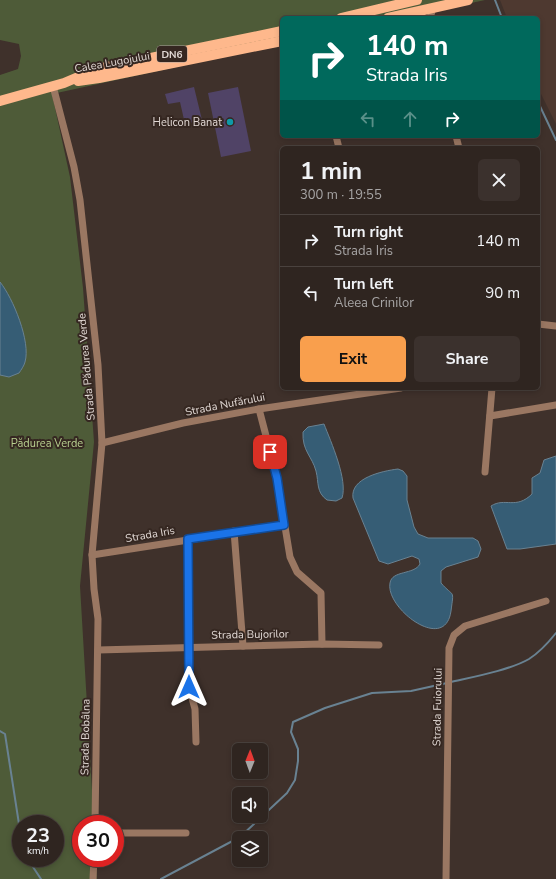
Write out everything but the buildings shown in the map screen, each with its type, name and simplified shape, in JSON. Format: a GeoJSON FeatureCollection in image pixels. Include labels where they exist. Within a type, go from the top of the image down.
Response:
{"type":"FeatureCollection","features":[{"type":"Feature","properties":{"kind":"main road"},"geometry":{"type":"LineString","coordinates":[[349,16],[417,0]]}},
{"type":"Feature","properties":{"kind":"main road"},"geometry":{"type":"LineString","coordinates":[[409,16],[419,15],[433,8],[468,0]]}},
{"type":"Feature","properties":{"kind":"main road","name":"Calea Lugojului"},"geometry":{"type":"LineString","coordinates":[[64,83],[97,69],[280,31]]}},
{"type":"Feature","properties":{"kind":"main road","name":"Calea Lugojului"},"geometry":{"type":"LineString","coordinates":[[53,86],[280,41]]}},
{"type":"Feature","properties":{"kind":"main road","name":"DN6"},"geometry":{"type":"LineString","coordinates":[[0,101],[53,86]]}},
{"type":"Feature","properties":{"kind":"street"},"geometry":{"type":"LineString","coordinates":[[431,16],[433,8]]}},
{"type":"Feature","properties":{"kind":"street","name":"Strada Pădurea Verde"},"geometry":{"type":"LineString","coordinates":[[53,86],[76,175],[82,211],[98,365],[102,443],[92,555],[98,619],[98,650]]}},
{"type":"Feature","properties":{"kind":"street"},"geometry":{"type":"LineString","coordinates":[[540,324],[556,326]]}},
{"type":"Feature","properties":{"kind":"street","name":"Strada Nufărului"},"geometry":{"type":"LineString","coordinates":[[102,443],[184,423],[259,408],[383,390]]}},
{"type":"Feature","properties":{"kind":"street"},"geometry":{"type":"LineString","coordinates":[[485,472],[492,390]]}},
{"type":"Feature","properties":{"kind":"street"},"geometry":{"type":"LineString","coordinates":[[490,416],[556,405]]}},
{"type":"Feature","properties":{"kind":"street"},"geometry":{"type":"LineString","coordinates":[[259,408],[277,478],[290,557],[296,569],[321,593],[322,644]]}},
{"type":"Feature","properties":{"kind":"street","name":"Strada Iris"},"geometry":{"type":"LineString","coordinates":[[92,555],[234,531],[284,525]]}},
{"type":"Feature","properties":{"kind":"street"},"geometry":{"type":"LineString","coordinates":[[234,531],[243,646]]}},
{"type":"Feature","properties":{"kind":"street"},"geometry":{"type":"LineString","coordinates":[[188,539],[189,687],[195,709],[196,742]]}},
{"type":"Feature","properties":{"kind":"street","name":"Strada Fuiorului"},"geometry":{"type":"LineString","coordinates":[[446,879],[448,672],[450,643],[460,629],[546,600]]}},
{"type":"Feature","properties":{"kind":"street","name":"Strada Bujorilor"},"geometry":{"type":"LineString","coordinates":[[98,650],[189,646],[322,644],[379,645]]}},
{"type":"Feature","properties":{"kind":"street","name":"Strada Bobâlna"},"geometry":{"type":"LineString","coordinates":[[95,815],[98,650]]}},
{"type":"Feature","properties":{"kind":"street"},"geometry":{"type":"LineString","coordinates":[[124,833],[186,833]]}},
{"type":"Feature","properties":{"kind":"street"},"geometry":{"type":"LineString","coordinates":[[94,867],[94,879]]}},
{"type":"Feature","properties":{"kind":"shaded area"},"geometry":{"type":"Polygon","coordinates":[[[500,0],[556,0],[556,124],[540,92],[540,16],[506,16],[500,0]]]}},
{"type":"Feature","properties":{"kind":"green space","name":"Pădurea Verde"},"geometry":{"type":"Polygon","coordinates":[[[0,0],[485,0],[411,16],[280,16],[280,44],[52,94],[70,177],[83,288],[94,442],[80,586],[93,815],[72,815],[72,867],[96,867],[97,879],[0,879],[0,75],[18,69],[21,56],[19,44],[0,40],[0,0]]]}},
{"type":"Feature","properties":{"kind":"water"},"geometry":{"type":"Polygon","coordinates":[[[0,282],[10,298],[20,320],[26,353],[24,365],[19,373],[9,377],[0,375],[0,282]]]}},
{"type":"Feature","properties":{"kind":"water"},"geometry":{"type":"Polygon","coordinates":[[[324,424],[338,461],[343,481],[342,498],[336,501],[327,500],[321,494],[318,487],[316,471],[303,439],[303,432],[308,427],[324,424]]]}},
{"type":"Feature","properties":{"kind":"water"},"geometry":{"type":"Polygon","coordinates":[[[556,456],[556,544],[520,549],[507,549],[491,506],[526,499],[532,494],[532,478],[540,473],[544,460],[556,456]]]}},
{"type":"Feature","properties":{"kind":"water"},"geometry":{"type":"Polygon","coordinates":[[[398,469],[403,471],[407,476],[407,500],[414,527],[418,534],[428,538],[473,538],[478,541],[481,549],[478,557],[446,567],[441,571],[441,583],[452,594],[453,599],[451,611],[446,623],[438,628],[428,628],[416,622],[397,604],[391,593],[390,583],[392,579],[399,574],[413,570],[420,564],[419,559],[412,556],[388,564],[379,561],[353,498],[353,491],[357,485],[368,477],[398,469]]]}},
{"type":"Feature","properties":{"kind":"waterway"},"geometry":{"type":"LineString","coordinates":[[495,0],[501,16]]}},
{"type":"Feature","properties":{"kind":"waterway"},"geometry":{"type":"LineString","coordinates":[[540,106],[556,140]]}},
{"type":"Feature","properties":{"kind":"waterway"},"geometry":{"type":"LineString","coordinates":[[451,682],[491,673],[521,663],[537,653],[556,633]]}},
{"type":"Feature","properties":{"kind":"waterway"},"geometry":{"type":"LineString","coordinates":[[161,879],[240,837],[287,793],[295,780],[298,761],[298,749],[291,732],[293,722],[325,708],[372,693],[411,691],[447,683]]}},
{"type":"Feature","properties":{"kind":"waterway"},"geometry":{"type":"LineString","coordinates":[[0,731],[5,734],[18,815]]}},
{"type":"Feature","properties":{"kind":"waterway"},"geometry":{"type":"LineString","coordinates":[[33,867],[41,879]]}},
{"type":"Feature","properties":{"kind":"place","name":"Helicon Banat"},"geometry":{"type":"Point","coordinates":[230,122]}},
{"type":"Feature","properties":{"kind":"route"},"geometry":{"type":"LineString","coordinates":[[189,687],[188,539],[234,531],[284,525],[277,478],[270,452]]}}]}
